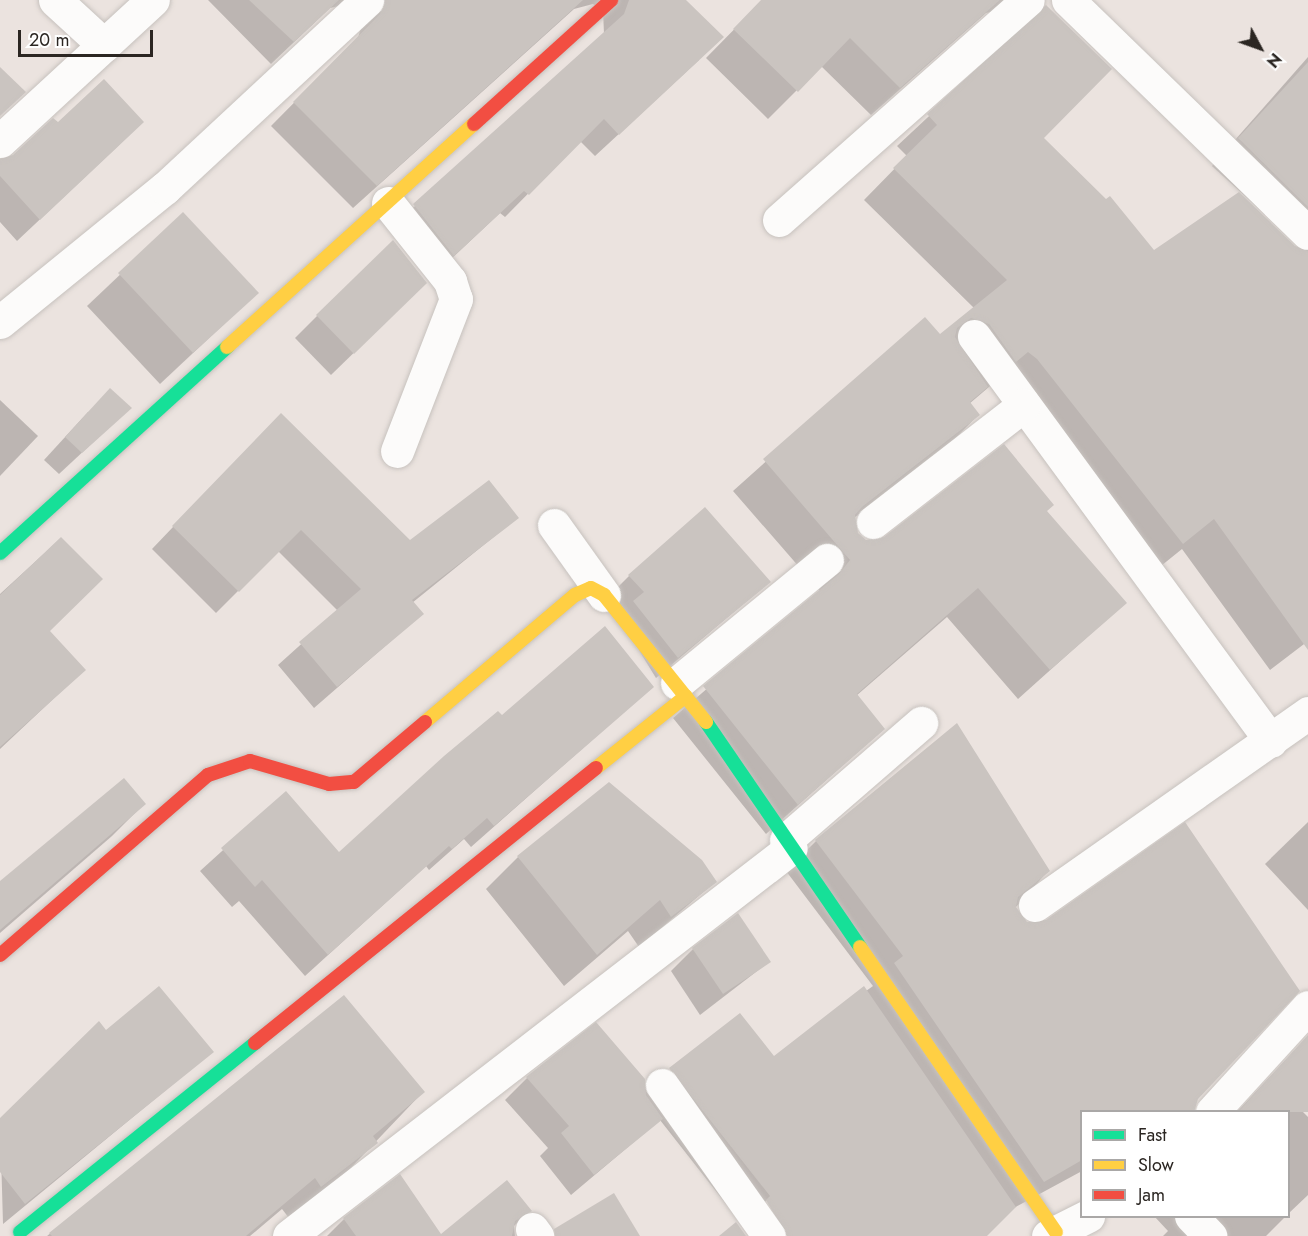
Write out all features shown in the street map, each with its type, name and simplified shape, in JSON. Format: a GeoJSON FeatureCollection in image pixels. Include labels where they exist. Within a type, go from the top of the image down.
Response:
{"type":"FeatureCollection","features":[{"type":"Feature","properties":{"kind":"street"},"geometry":{"type":"LineString","coordinates":[[55,0],[104,45]]}},
{"type":"Feature","properties":{"kind":"street"},"geometry":{"type":"LineString","coordinates":[[0,141],[153,0]]}},
{"type":"Feature","properties":{"kind":"street"},"geometry":{"type":"LineString","coordinates":[[0,322],[165,188],[367,0]]}},
{"type":"Feature","properties":{"kind":"street"},"geometry":{"type":"LineString","coordinates":[[0,553],[611,0]]}},
{"type":"Feature","properties":{"kind":"street"},"geometry":{"type":"LineString","coordinates":[[779,220],[1028,0]]}},
{"type":"Feature","properties":{"kind":"street"},"geometry":{"type":"LineString","coordinates":[[1081,4],[1308,233]]}},
{"type":"Feature","properties":{"kind":"street"},"geometry":{"type":"LineString","coordinates":[[388,203],[450,281],[456,299],[397,451]]}},
{"type":"Feature","properties":{"kind":"street"},"geometry":{"type":"LineString","coordinates":[[974,336],[1272,741]]}},
{"type":"Feature","properties":{"kind":"street"},"geometry":{"type":"LineString","coordinates":[[873,522],[1024,405]]}},
{"type":"Feature","properties":{"kind":"street"},"geometry":{"type":"LineString","coordinates":[[554,525],[604,595],[681,689],[1052,1234],[1084,1218]]}},
{"type":"Feature","properties":{"kind":"street"},"geometry":{"type":"LineString","coordinates":[[20,1232],[681,689],[827,560]]}},
{"type":"Feature","properties":{"kind":"street"},"geometry":{"type":"LineString","coordinates":[[0,955],[207,775],[250,761],[329,784],[354,782],[575,595],[591,588],[604,595]]}},
{"type":"Feature","properties":{"kind":"street"},"geometry":{"type":"LineString","coordinates":[[1035,905],[1272,741],[1308,713]]}},
{"type":"Feature","properties":{"kind":"street"},"geometry":{"type":"LineString","coordinates":[[289,1236],[788,844],[921,723]]}},
{"type":"Feature","properties":{"kind":"street"},"geometry":{"type":"LineString","coordinates":[[1214,1110],[1308,1007]]}},
{"type":"Feature","properties":{"kind":"street"},"geometry":{"type":"LineString","coordinates":[[662,1085],[769,1236]]}},
{"type":"Feature","properties":{"kind":"street"},"geometry":{"type":"LineString","coordinates":[[1193,1218],[1210,1236]]}},
{"type":"Feature","properties":{"kind":"building"},"geometry":{"type":"Polygon","coordinates":[[[249,0],[339,0],[294,42],[249,0]]]}},
{"type":"Feature","properties":{"kind":"building"},"geometry":{"type":"Polygon","coordinates":[[[385,0],[583,0],[377,186],[293,102],[380,14],[385,0]]]}},
{"type":"Feature","properties":{"kind":"building"},"geometry":{"type":"Polygon","coordinates":[[[629,0],[686,0],[724,37],[619,135],[604,119],[529,195],[524,191],[454,256],[413,204],[624,14],[629,0]]]}},
{"type":"Feature","properties":{"kind":"building"},"geometry":{"type":"Polygon","coordinates":[[[761,0],[1000,0],[900,88],[850,38],[798,92],[733,29],[761,0]]]}},
{"type":"Feature","properties":{"kind":"building"},"geometry":{"type":"Polygon","coordinates":[[[1046,5],[1112,69],[1044,138],[1106,199],[1110,196],[1154,250],[1239,192],[1295,246],[1308,251],[1308,650],[1214,519],[1183,544],[1037,359],[1028,352],[1016,362],[989,324],[971,318],[957,328],[955,337],[988,387],[970,402],[980,415],[862,507],[855,515],[858,533],[866,540],[884,537],[1004,444],[1054,505],[1047,511],[1127,603],[1050,670],[978,588],[857,694],[885,729],[798,805],[703,686],[839,574],[850,560],[763,459],[925,317],[940,334],[1007,280],[893,168],[937,125],[927,114],[1046,5]]]}},
{"type":"Feature","properties":{"kind":"building"},"geometry":{"type":"Polygon","coordinates":[[[1308,62],[1308,207],[1238,138],[1308,62]]]}},
{"type":"Feature","properties":{"kind":"building"},"geometry":{"type":"Polygon","coordinates":[[[0,67],[26,92],[0,116],[0,67]]]}},
{"type":"Feature","properties":{"kind":"building"},"geometry":{"type":"Polygon","coordinates":[[[104,79],[144,122],[40,220],[0,176],[0,159],[13,155],[53,118],[58,122],[104,79]]]}},
{"type":"Feature","properties":{"kind":"building"},"geometry":{"type":"Polygon","coordinates":[[[183,212],[259,293],[193,353],[118,273],[183,212]]]}},
{"type":"Feature","properties":{"kind":"building"},"geometry":{"type":"Polygon","coordinates":[[[393,240],[427,283],[354,354],[316,315],[393,240]]]}},
{"type":"Feature","properties":{"kind":"building"},"geometry":{"type":"Polygon","coordinates":[[[110,388],[132,408],[82,453],[65,437],[110,388]]]}},
{"type":"Feature","properties":{"kind":"building"},"geometry":{"type":"Polygon","coordinates":[[[281,413],[410,540],[489,480],[519,518],[412,600],[424,614],[337,687],[299,642],[361,589],[301,530],[239,592],[172,526],[281,413]]]}},
{"type":"Feature","properties":{"kind":"building"},"geometry":{"type":"Polygon","coordinates":[[[705,507],[771,582],[678,658],[633,601],[644,592],[628,575],[705,507]]]}},
{"type":"Feature","properties":{"kind":"building"},"geometry":{"type":"Polygon","coordinates":[[[61,537],[103,579],[50,631],[86,670],[0,747],[0,595],[61,537]]]}},
{"type":"Feature","properties":{"kind":"building"},"geometry":{"type":"Polygon","coordinates":[[[605,626],[654,687],[494,826],[487,818],[452,849],[449,846],[328,955],[262,880],[255,887],[221,848],[286,791],[339,852],[444,756],[498,711],[502,715],[605,626]]]}},
{"type":"Feature","properties":{"kind":"building"},"geometry":{"type":"Polygon","coordinates":[[[957,723],[1050,871],[1018,897],[1016,907],[1027,922],[1046,920],[1185,822],[1300,991],[1198,1099],[1195,1110],[1080,1110],[1080,1161],[1044,1182],[894,963],[903,956],[815,840],[957,723]]]}},
{"type":"Feature","properties":{"kind":"building"},"geometry":{"type":"Polygon","coordinates":[[[124,778],[146,804],[0,930],[0,881],[124,778]]]}},
{"type":"Feature","properties":{"kind":"building"},"geometry":{"type":"Polygon","coordinates":[[[609,782],[702,860],[717,882],[671,917],[660,900],[597,955],[517,856],[609,782]]]}},
{"type":"Feature","properties":{"kind":"building"},"geometry":{"type":"Polygon","coordinates":[[[738,913],[771,962],[723,994],[692,948],[738,913]]]}},
{"type":"Feature","properties":{"kind":"building"},"geometry":{"type":"Polygon","coordinates":[[[159,986],[214,1052],[25,1204],[0,1172],[0,1118],[99,1021],[106,1030],[159,986]]]}},
{"type":"Feature","properties":{"kind":"building"},"geometry":{"type":"Polygon","coordinates":[[[864,986],[1016,1207],[987,1236],[787,1236],[766,1200],[770,1196],[669,1068],[740,1013],[774,1056],[864,986]]]}},
{"type":"Feature","properties":{"kind":"building"},"geometry":{"type":"Polygon","coordinates":[[[344,995],[425,1092],[373,1136],[378,1143],[321,1187],[315,1178],[246,1236],[52,1236],[49,1233],[344,995]]]}},
{"type":"Feature","properties":{"kind":"building"},"geometry":{"type":"Polygon","coordinates":[[[596,1022],[645,1079],[646,1095],[663,1119],[594,1175],[561,1133],[569,1126],[526,1077],[596,1022]]]}},
{"type":"Feature","properties":{"kind":"building"},"geometry":{"type":"Polygon","coordinates":[[[1308,1035],[1308,1112],[1240,1110],[1308,1035]]]}},
{"type":"Feature","properties":{"kind":"building"},"geometry":{"type":"Polygon","coordinates":[[[400,1174],[441,1234],[507,1180],[532,1211],[515,1221],[512,1236],[356,1236],[343,1218],[400,1174]]]}},
{"type":"Feature","properties":{"kind":"building"},"geometry":{"type":"Polygon","coordinates":[[[614,1193],[640,1236],[555,1236],[554,1229],[614,1193]]]}},
{"type":"Feature","properties":{"kind":"building"},"geometry":{"type":"Polygon","coordinates":[[[736,1222],[746,1236],[719,1236],[736,1222]]]}},
{"type":"Feature","properties":{"kind":"traffic: fast"},"geometry":{"type":"LineString","coordinates":[[0,553],[227,347]]}},
{"type":"Feature","properties":{"kind":"traffic: fast"},"geometry":{"type":"LineString","coordinates":[[706,722],[860,947]]}},
{"type":"Feature","properties":{"kind":"traffic: fast"},"geometry":{"type":"LineString","coordinates":[[20,1232],[255,1043]]}},
{"type":"Feature","properties":{"kind":"traffic: slow"},"geometry":{"type":"LineString","coordinates":[[227,347],[474,124]]}},
{"type":"Feature","properties":{"kind":"traffic: slow"},"geometry":{"type":"LineString","coordinates":[[425,722],[575,595],[591,588],[604,595],[706,722]]}},
{"type":"Feature","properties":{"kind":"traffic: slow"},"geometry":{"type":"LineString","coordinates":[[596,768],[686,696]]}},
{"type":"Feature","properties":{"kind":"traffic: slow"},"geometry":{"type":"LineString","coordinates":[[860,947],[1056,1232]]}},
{"type":"Feature","properties":{"kind":"traffic: jam"},"geometry":{"type":"LineString","coordinates":[[474,124],[611,0]]}},
{"type":"Feature","properties":{"kind":"traffic: jam"},"geometry":{"type":"LineString","coordinates":[[0,955],[208,775],[250,761],[329,784],[354,782],[425,722]]}},
{"type":"Feature","properties":{"kind":"traffic: jam"},"geometry":{"type":"LineString","coordinates":[[255,1043],[596,768]]}}]}
